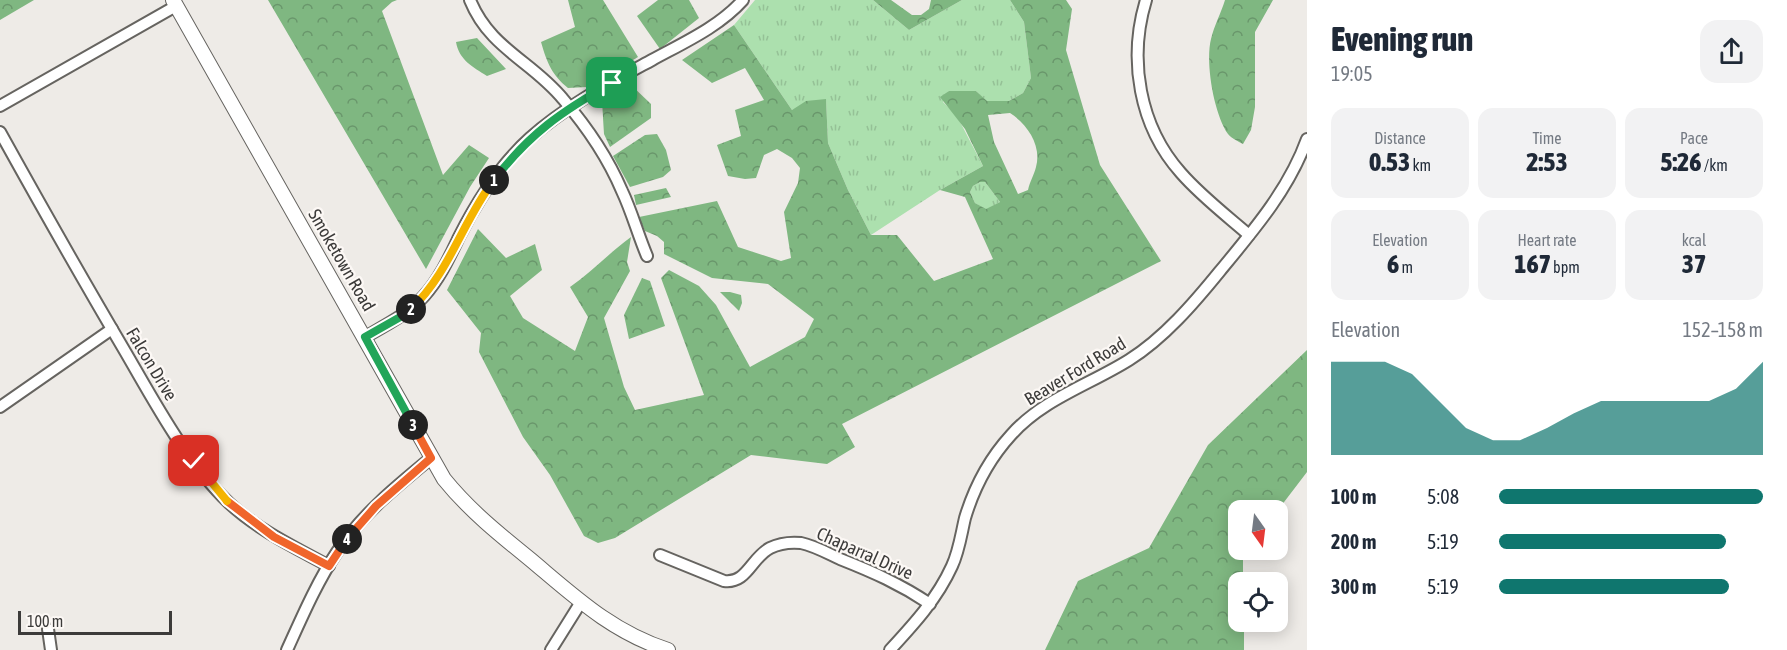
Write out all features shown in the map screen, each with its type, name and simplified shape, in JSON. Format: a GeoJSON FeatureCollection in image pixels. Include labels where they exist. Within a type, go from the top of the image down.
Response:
{"type":"FeatureCollection","features":[{"type":"Feature","properties":{"kind":"main road","name":"Smoketown Road"},"geometry":{"type":"LineString","coordinates":[[175,3],[444,479],[475,514],[581,602],[629,635],[668,650]]}},
{"type":"Feature","properties":{"kind":"street"},"geometry":{"type":"LineString","coordinates":[[470,0],[485,29],[498,43],[544,80],[570,107],[598,146],[623,192],[647,256]]}},
{"type":"Feature","properties":{"kind":"street"},"geometry":{"type":"LineString","coordinates":[[365,337],[402,316],[423,297],[447,264],[472,212],[510,158],[541,128],[570,107],[700,34],[732,11],[743,0]]}},
{"type":"Feature","properties":{"kind":"street"},"geometry":{"type":"LineString","coordinates":[[1146,0],[1138,50],[1139,83],[1147,118],[1166,155],[1180,172],[1249,235]]}},
{"type":"Feature","properties":{"kind":"street"},"geometry":{"type":"LineString","coordinates":[[0,106],[175,3]]}},
{"type":"Feature","properties":{"kind":"street","name":"Falcon Drive"},"geometry":{"type":"LineString","coordinates":[[0,132],[112,330],[194,461],[239,512],[274,537],[329,566]]}},
{"type":"Feature","properties":{"kind":"street","name":"Beaver Ford Road"},"geometry":{"type":"LineString","coordinates":[[890,650],[930,604],[951,568],[958,551],[965,518],[983,475],[1011,434],[1044,406],[1102,376],[1145,349],[1202,292],[1276,200],[1291,176],[1307,139]]}},
{"type":"Feature","properties":{"kind":"street"},"geometry":{"type":"LineString","coordinates":[[0,407],[112,330]]}},
{"type":"Feature","properties":{"kind":"street"},"geometry":{"type":"LineString","coordinates":[[287,650],[338,550],[376,506],[431,458]]}},
{"type":"Feature","properties":{"kind":"street","name":"Chaparral Drive"},"geometry":{"type":"LineString","coordinates":[[660,555],[724,581],[732,582],[743,576],[755,560],[769,549],[782,543],[800,543],[882,575],[930,604]]}},
{"type":"Feature","properties":{"kind":"street"},"geometry":{"type":"LineString","coordinates":[[551,650],[581,602]]}},
{"type":"Feature","properties":{"kind":"street"},"geometry":{"type":"LineString","coordinates":[[48,629],[51,650]]}},
{"type":"Feature","properties":{"kind":"green space"},"geometry":{"type":"Polygon","coordinates":[[[0,0],[34,0],[0,20],[0,0]]]}},
{"type":"Feature","properties":{"kind":"green space"},"geometry":{"type":"Polygon","coordinates":[[[268,0],[397,0],[382,11],[443,175],[469,145],[489,158],[470,187],[426,269],[268,0]]]}},
{"type":"Feature","properties":{"kind":"green space"},"geometry":{"type":"Polygon","coordinates":[[[568,0],[603,0],[638,57],[587,87],[568,88],[551,68],[541,42],[575,27],[568,0]]]}},
{"type":"Feature","properties":{"kind":"green space"},"geometry":{"type":"Polygon","coordinates":[[[658,0],[689,0],[699,18],[660,49],[637,16],[658,0]]]}},
{"type":"Feature","properties":{"kind":"green space"},"geometry":{"type":"Polygon","coordinates":[[[755,0],[873,0],[909,30],[962,0],[1010,0],[1024,22],[1031,78],[1023,93],[1009,101],[987,102],[976,91],[949,91],[943,102],[957,116],[983,166],[940,190],[871,235],[828,143],[826,100],[792,110],[734,25],[755,0]]]}},
{"type":"Feature","properties":{"kind":"green space"},"geometry":{"type":"Polygon","coordinates":[[[873,0],[891,0],[912,15],[921,15],[929,9],[931,0],[962,0],[909,30],[873,0]]]}},
{"type":"Feature","properties":{"kind":"green space"},"geometry":{"type":"Polygon","coordinates":[[[1010,0],[1066,0],[1072,9],[1066,50],[1100,165],[1161,261],[842,424],[855,447],[827,464],[751,455],[615,538],[598,543],[584,536],[550,475],[523,437],[479,352],[481,333],[447,290],[478,229],[506,258],[535,244],[542,270],[510,296],[523,318],[575,351],[588,317],[570,287],[631,237],[627,262],[630,271],[604,318],[624,387],[635,410],[704,395],[661,278],[669,270],[699,286],[716,305],[750,367],[805,337],[814,319],[768,284],[712,278],[664,254],[664,242],[645,231],[639,217],[717,201],[738,247],[781,261],[791,258],[784,212],[798,183],[800,168],[792,158],[777,149],[764,155],[756,178],[728,176],[717,145],[741,136],[735,110],[764,100],[745,68],[712,83],[682,60],[734,25],[792,110],[806,101],[826,99],[828,143],[871,235],[897,235],[934,281],[993,259],[965,197],[940,190],[983,166],[965,129],[940,97],[949,91],[976,91],[987,101],[1009,101],[1023,93],[1031,78],[1024,22],[1010,0]],[[1010,113],[988,115],[994,142],[1018,194],[1028,190],[1036,167],[1037,151],[1032,136],[1010,113]],[[985,182],[973,186],[970,192],[975,203],[986,209],[1000,202],[985,182]]]}},
{"type":"Feature","properties":{"kind":"green space"},"geometry":{"type":"Polygon","coordinates":[[[1225,0],[1273,0],[1255,32],[1255,107],[1251,130],[1243,144],[1233,139],[1223,125],[1215,101],[1210,74],[1211,39],[1225,0]]]}},
{"type":"Feature","properties":{"kind":"green space"},"geometry":{"type":"Polygon","coordinates":[[[477,38],[506,69],[487,76],[463,58],[456,42],[477,38]]]}},
{"type":"Feature","properties":{"kind":"green space"},"geometry":{"type":"Polygon","coordinates":[[[630,84],[651,104],[651,118],[610,147],[604,134],[602,101],[630,84]]]}},
{"type":"Feature","properties":{"kind":"green space"},"geometry":{"type":"Polygon","coordinates":[[[657,134],[666,150],[671,170],[663,177],[630,187],[613,156],[645,135],[657,134]]]}},
{"type":"Feature","properties":{"kind":"green space"},"geometry":{"type":"Polygon","coordinates":[[[985,182],[1000,202],[986,210],[975,203],[970,192],[973,186],[985,182]]]}},
{"type":"Feature","properties":{"kind":"green space"},"geometry":{"type":"Polygon","coordinates":[[[666,188],[671,197],[636,205],[634,195],[666,188]]]}},
{"type":"Feature","properties":{"kind":"green space"},"geometry":{"type":"Polygon","coordinates":[[[642,278],[650,281],[665,326],[629,339],[624,315],[642,278]]]}},
{"type":"Feature","properties":{"kind":"green space"},"geometry":{"type":"Polygon","coordinates":[[[720,292],[741,295],[742,303],[739,311],[720,292]]]}},
{"type":"Feature","properties":{"kind":"green space"},"geometry":{"type":"Polygon","coordinates":[[[1307,350],[1307,472],[1286,500],[1228,500],[1228,560],[1243,560],[1243,572],[1228,572],[1228,632],[1244,632],[1244,650],[1045,650],[1078,581],[1149,548],[1208,445],[1307,350]]]}},
{"type":"Feature","properties":{"kind":"route"},"geometry":{"type":"LineString","coordinates":[[194,461],[211,483],[239,512],[274,537],[329,566],[338,550],[376,506],[431,458],[365,337],[402,316],[423,297],[436,281],[447,264],[472,212],[510,158],[548,123],[570,107],[612,83]]}}]}
